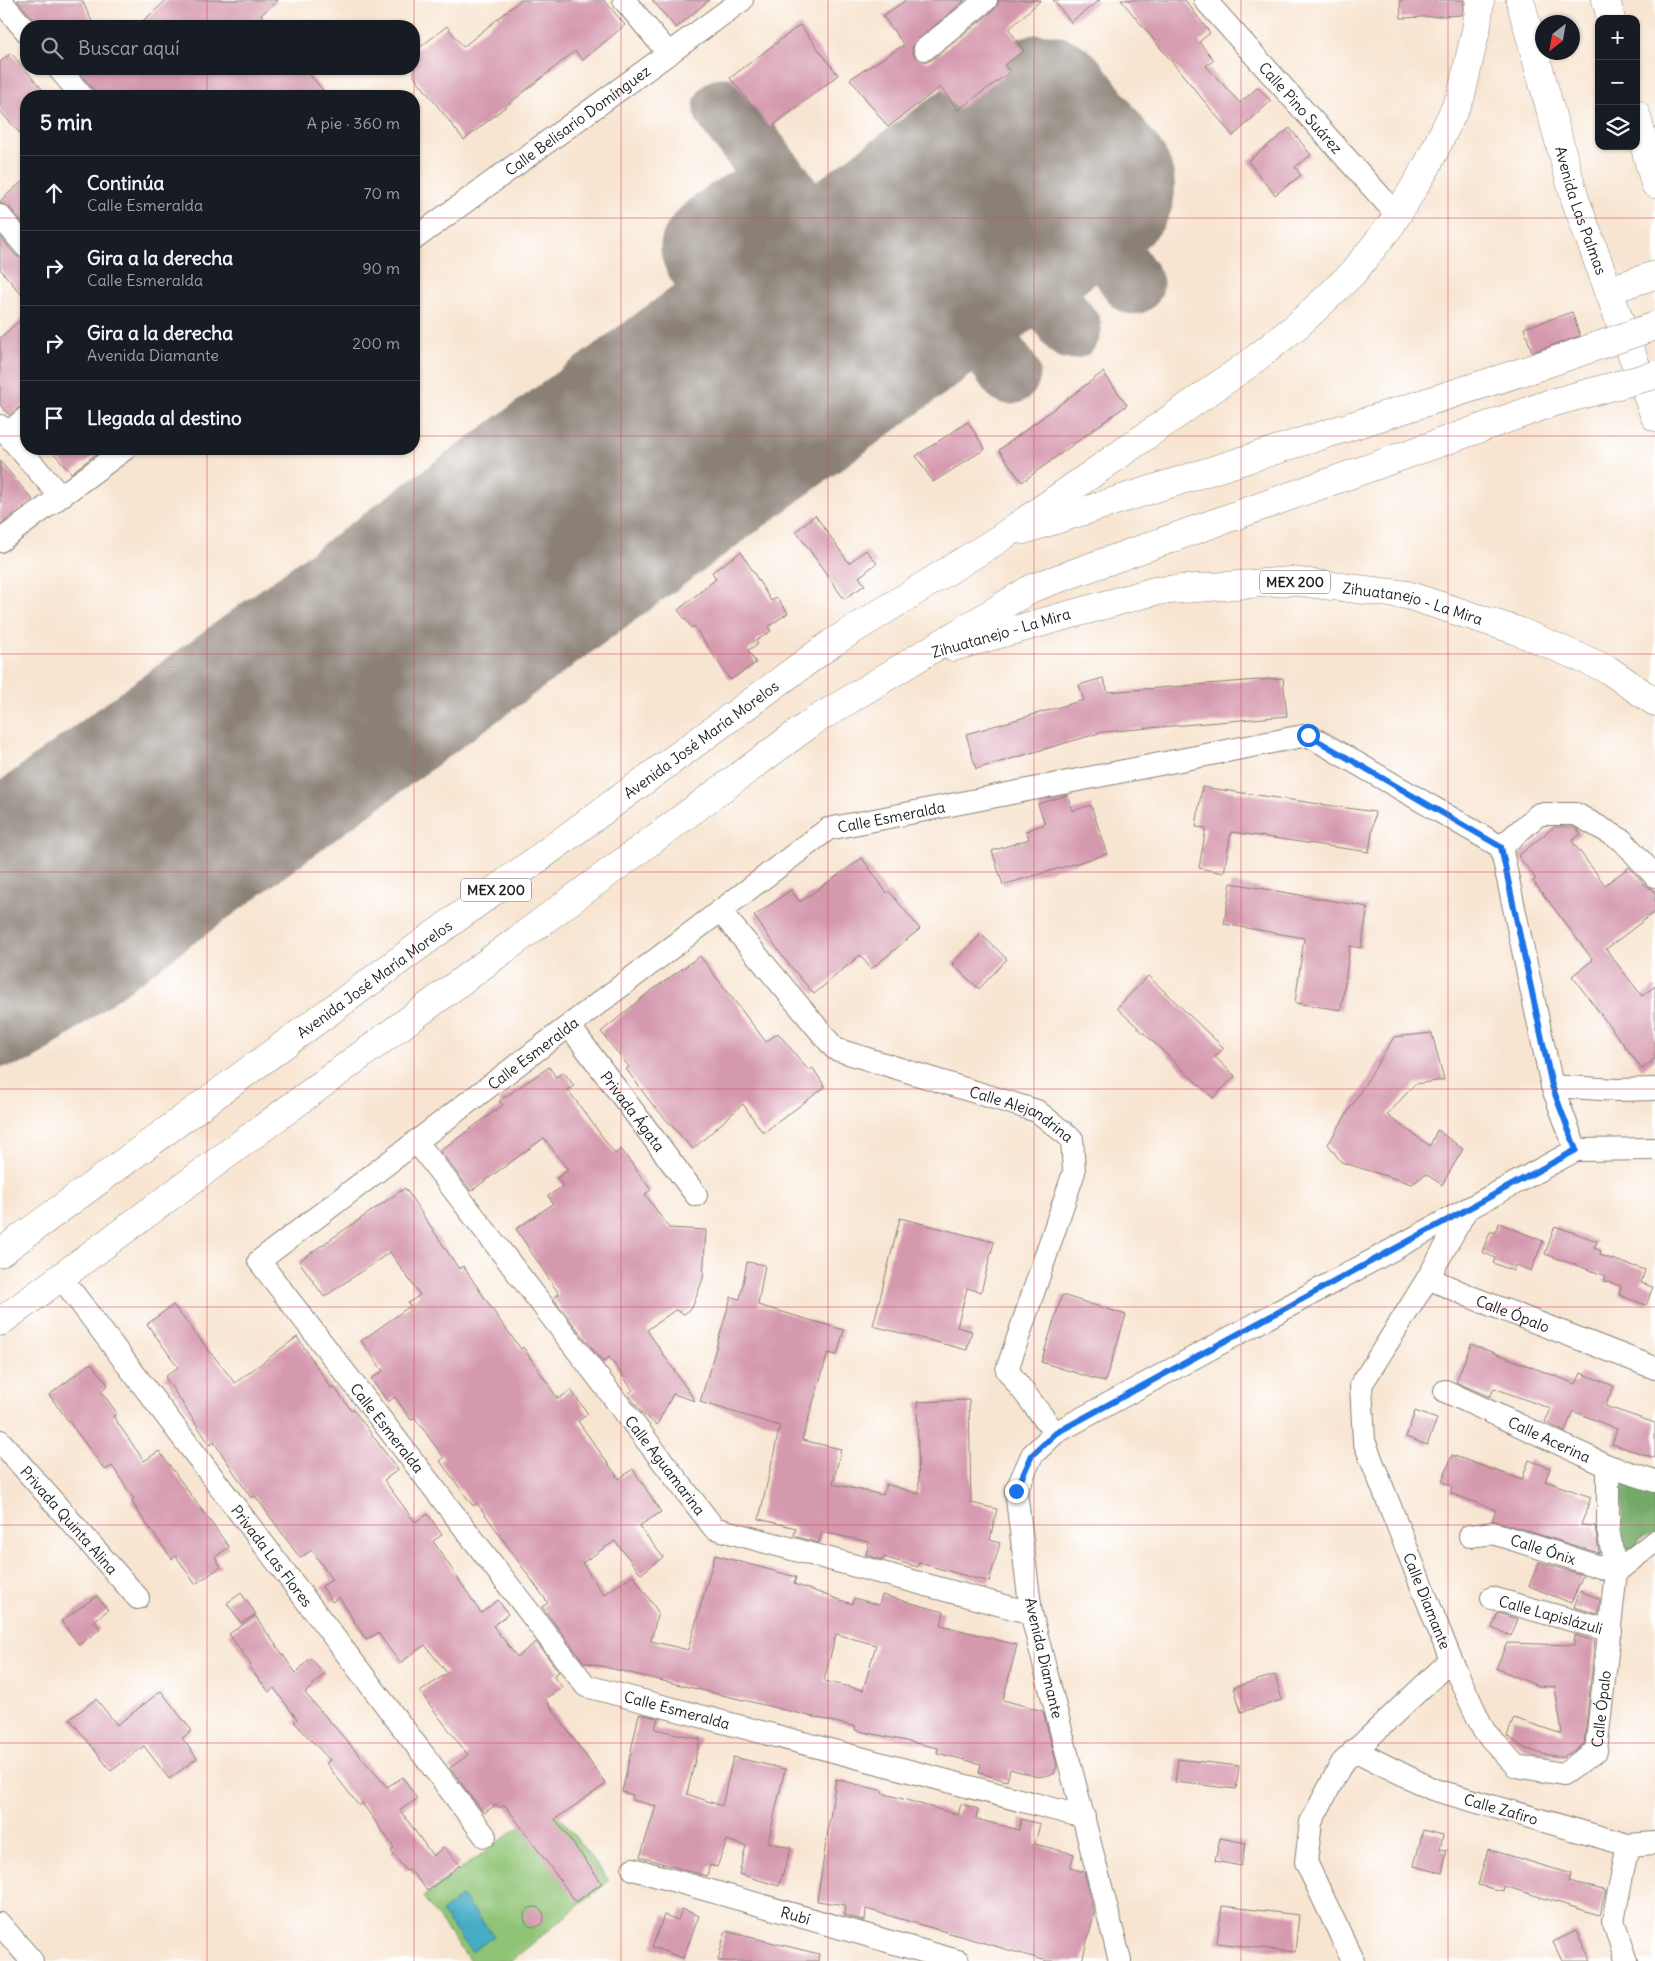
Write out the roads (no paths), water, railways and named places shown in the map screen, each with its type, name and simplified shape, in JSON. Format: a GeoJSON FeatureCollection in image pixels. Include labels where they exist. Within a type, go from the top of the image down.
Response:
{"type":"FeatureCollection","features":[{"type":"Feature","properties":{"kind":"main road","name":"MEX 200"},"geometry":{"type":"LineString","coordinates":[[999,538],[1250,363],[1298,325],[1352,274],[1397,215],[1427,166],[1461,96],[1477,25],[1480,0]]}},
{"type":"Feature","properties":{"kind":"main road","name":"Avenida Las Palmas"},"geometry":{"type":"LineString","coordinates":[[1520,0],[1575,199],[1655,417]]}},
{"type":"Feature","properties":{"kind":"main road"},"geometry":{"type":"LineString","coordinates":[[1606,0],[1610,15]]}},
{"type":"Feature","properties":{"kind":"main road"},"geometry":{"type":"LineString","coordinates":[[1640,129],[1655,184]]}},
{"type":"Feature","properties":{"kind":"main road"},"geometry":{"type":"LineString","coordinates":[[1609,290],[1655,275]]}},
{"type":"Feature","properties":{"kind":"main road"},"geometry":{"type":"LineString","coordinates":[[999,538],[1531,369],[1655,326]]}},
{"type":"Feature","properties":{"kind":"main road","name":"MEX 200"},"geometry":{"type":"LineString","coordinates":[[0,1322],[811,723],[1032,588],[1551,403],[1655,375]]}},
{"type":"Feature","properties":{"kind":"main road","name":"Avenida José María Morelos"},"geometry":{"type":"LineString","coordinates":[[0,1253],[832,643],[999,538]]}},
{"type":"Feature","properties":{"kind":"main road","name":"Zihuatanejo - La Mira"},"geometry":{"type":"LineString","coordinates":[[920,656],[1155,591],[1291,581],[1407,595],[1518,631],[1606,669],[1655,702]]}},
{"type":"Feature","properties":{"kind":"street"},"geometry":{"type":"LineString","coordinates":[[0,0],[20,24]]}},
{"type":"Feature","properties":{"kind":"street"},"geometry":{"type":"LineString","coordinates":[[624,0],[669,54]]}},
{"type":"Feature","properties":{"kind":"street","name":"Calle Belisario Domínguez"},"geometry":{"type":"LineString","coordinates":[[420,235],[742,0]]}},
{"type":"Feature","properties":{"kind":"street"},"geometry":{"type":"LineString","coordinates":[[925,49],[986,0]]}},
{"type":"Feature","properties":{"kind":"street","name":"Calle Pino Suárez"},"geometry":{"type":"LineString","coordinates":[[1205,0],[1397,215]]}},
{"type":"Feature","properties":{"kind":"street"},"geometry":{"type":"LineString","coordinates":[[64,75],[77,90]]}},
{"type":"Feature","properties":{"kind":"street"},"geometry":{"type":"LineString","coordinates":[[0,216],[20,239]]}},
{"type":"Feature","properties":{"kind":"street"},"geometry":{"type":"LineString","coordinates":[[20,421],[4,430],[20,449]]}},
{"type":"Feature","properties":{"kind":"street"},"geometry":{"type":"LineString","coordinates":[[25,455],[60,496]]}},
{"type":"Feature","properties":{"kind":"street"},"geometry":{"type":"LineString","coordinates":[[0,541],[117,455]]}},
{"type":"Feature","properties":{"kind":"street","name":"Calle Esmeralda"},"geometry":{"type":"LineString","coordinates":[[1084,1817],[586,1686],[259,1261],[570,1027],[828,829],[1308,735],[1501,847]]}},
{"type":"Feature","properties":{"kind":"street"},"geometry":{"type":"LineString","coordinates":[[1576,1150],[1552,1086],[1501,847],[1539,814],[1576,814],[1622,840],[1655,876]]}},
{"type":"Feature","properties":{"kind":"street","name":"Calle Alejandrina"},"geometry":{"type":"LineString","coordinates":[[720,911],[835,1049],[1037,1111],[1072,1139],[1074,1172],[1007,1370],[1056,1433]]}},
{"type":"Feature","properties":{"kind":"street","name":"Privada Ágata"},"geometry":{"type":"LineString","coordinates":[[570,1027],[696,1195]]}},
{"type":"Feature","properties":{"kind":"street"},"geometry":{"type":"LineString","coordinates":[[1552,1086],[1655,1090]]}},
{"type":"Feature","properties":{"kind":"street","name":"Calle Aguamarina"},"geometry":{"type":"LineString","coordinates":[[416,1141],[714,1528],[1032,1613]]}},
{"type":"Feature","properties":{"kind":"street","name":"Avenida Diamante"},"geometry":{"type":"LineString","coordinates":[[1120,1961],[1032,1613],[1016,1491],[1032,1455],[1056,1433],[1576,1150],[1655,1149]]}},
{"type":"Feature","properties":{"kind":"street","name":"Calle Diamante"},"geometry":{"type":"LineString","coordinates":[[1354,1961],[1306,1862],[1311,1822],[1342,1763],[1451,1660],[1364,1441],[1361,1385],[1428,1278],[1465,1212]]}},
{"type":"Feature","properties":{"kind":"street","name":"Privada Las Flores"},"geometry":{"type":"LineString","coordinates":[[60,1276],[485,1836]]}},
{"type":"Feature","properties":{"kind":"street","name":"Calle Ópalo"},"geometry":{"type":"LineString","coordinates":[[1428,1278],[1485,1303],[1655,1368]]}},
{"type":"Feature","properties":{"kind":"street","name":"Calle Acerina"},"geometry":{"type":"LineString","coordinates":[[1445,1391],[1608,1466],[1655,1481]]}},
{"type":"Feature","properties":{"kind":"street","name":"Privada Quinta Alina"},"geometry":{"type":"LineString","coordinates":[[0,1441],[138,1598]]}},
{"type":"Feature","properties":{"kind":"street","name":"Calle Ópalo"},"geometry":{"type":"LineString","coordinates":[[1451,1660],[1484,1731],[1516,1766],[1563,1774],[1596,1751],[1611,1631],[1616,1572],[1608,1529],[1608,1466]]}},
{"type":"Feature","properties":{"kind":"street","name":"Calle Ónix"},"geometry":{"type":"LineString","coordinates":[[1470,1536],[1493,1533],[1616,1572]]}},
{"type":"Feature","properties":{"kind":"street"},"geometry":{"type":"LineString","coordinates":[[1616,1572],[1655,1541]]}},
{"type":"Feature","properties":{"kind":"street","name":"Calle Lapislázuli"},"geometry":{"type":"LineString","coordinates":[[1492,1598],[1611,1631]]}},
{"type":"Feature","properties":{"kind":"street","name":"Calle Zafiro"},"geometry":{"type":"LineString","coordinates":[[1354,1750],[1432,1789],[1628,1845],[1655,1842]]}},
{"type":"Feature","properties":{"kind":"street"},"geometry":{"type":"LineString","coordinates":[[1627,1961],[1613,1922],[1628,1845]]}},
{"type":"Feature","properties":{"kind":"street","name":"Rubí"},"geometry":{"type":"LineString","coordinates":[[633,1869],[958,1961]]}},
{"type":"Feature","properties":{"kind":"street"},"geometry":{"type":"LineString","coordinates":[[0,1924],[32,1961]]}},
{"type":"Feature","properties":{"kind":"water"},"geometry":{"type":"Polygon","coordinates":[[[462,1896],[494,1936],[472,1952],[441,1912],[462,1896]]]}}]}
